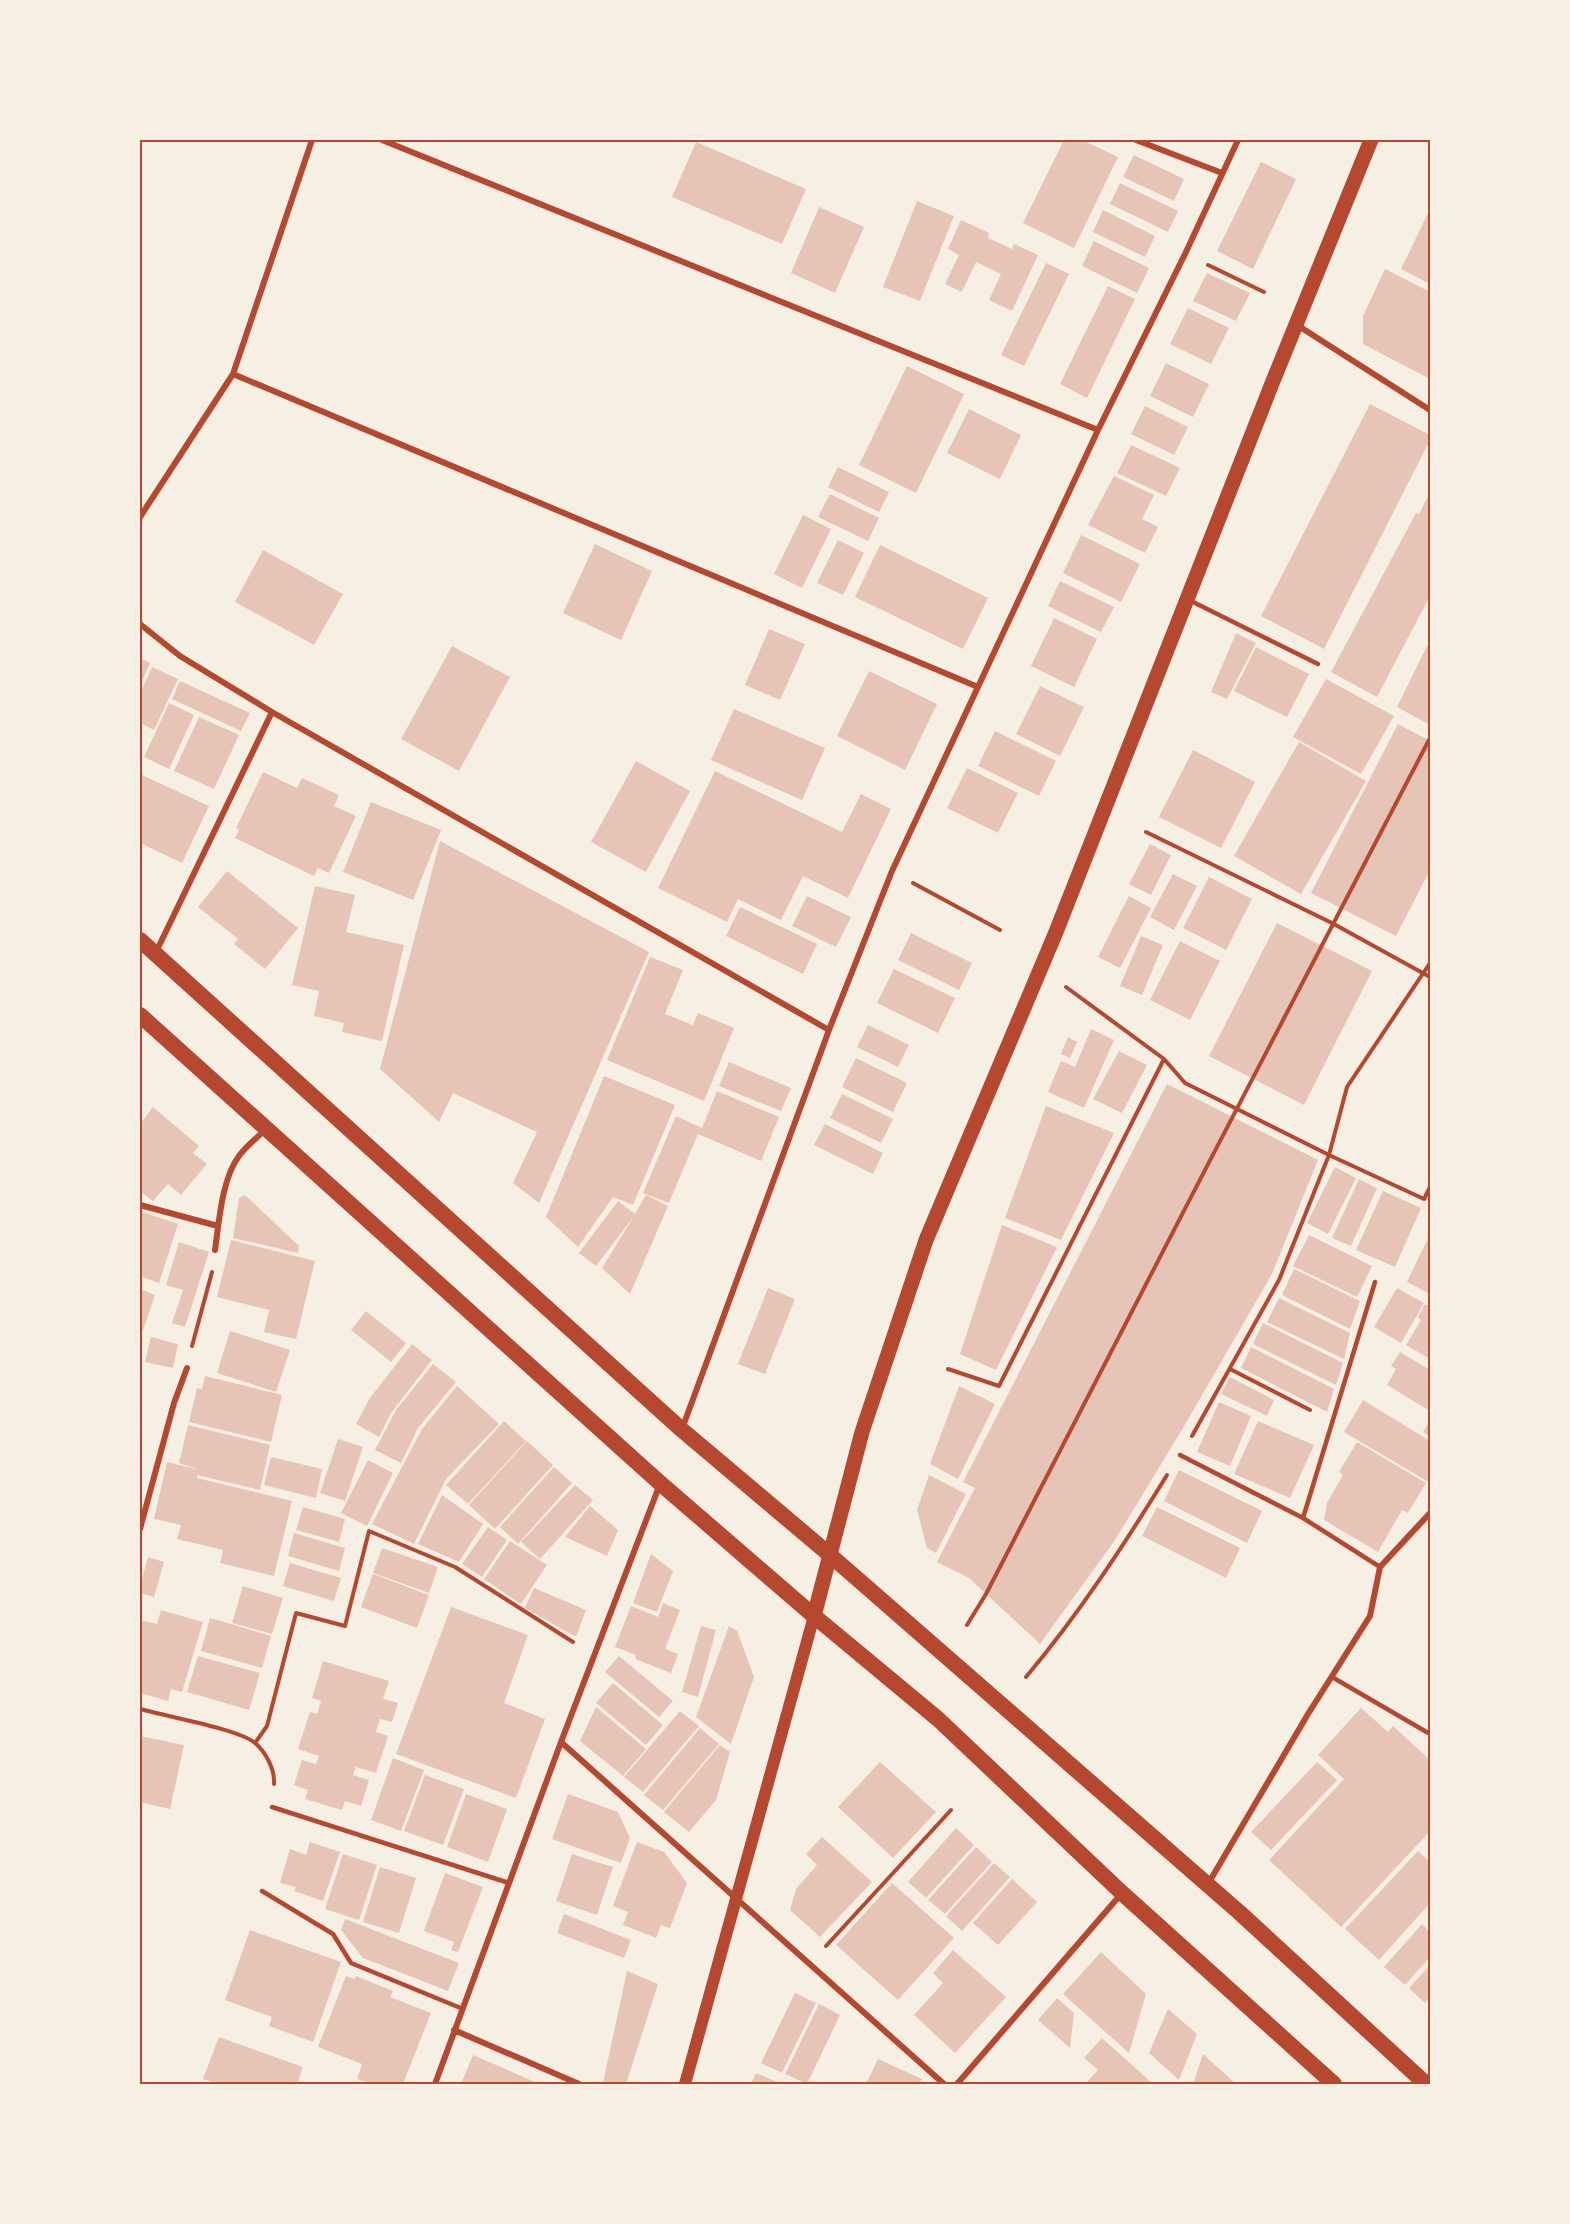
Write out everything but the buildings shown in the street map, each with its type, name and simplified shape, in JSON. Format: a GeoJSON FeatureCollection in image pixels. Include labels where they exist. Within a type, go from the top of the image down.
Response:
{"type":"FeatureCollection","features":[{"type":"Feature","properties":{"kind":"highway"},"geometry":{"type":"LineString","coordinates":[[140,940],[682,1430],[830,1555],[1208,1885],[1426,2085]]}},
{"type":"Feature","properties":{"kind":"highway"},"geometry":{"type":"LineString","coordinates":[[140,1015],[660,1483],[938,1719],[1122,1893],[1334,2085]]}},
{"type":"Feature","properties":{"kind":"main road"},"geometry":{"type":"LineString","coordinates":[[685,2085],[814,1616],[861,1432],[926,1240],[1041,969],[1371,140]]}},
{"type":"Feature","properties":{"kind":"street"},"geometry":{"type":"LineString","coordinates":[[140,517],[233,374],[312,140]]}},
{"type":"Feature","properties":{"kind":"street"},"geometry":{"type":"LineString","coordinates":[[382,140],[1098,430]]}},
{"type":"Feature","properties":{"kind":"street"},"geometry":{"type":"LineString","coordinates":[[1136,140],[1222,173]]}},
{"type":"Feature","properties":{"kind":"street"},"geometry":{"type":"LineString","coordinates":[[682,1430],[829,1030],[892,871],[1098,430],[1185,254],[1238,140]]}},
{"type":"Feature","properties":{"kind":"street"},"geometry":{"type":"LineString","coordinates":[[1296,325],[1431,410]]}},
{"type":"Feature","properties":{"kind":"street"},"geometry":{"type":"LineString","coordinates":[[233,374],[978,687]]}},
{"type":"Feature","properties":{"kind":"street"},"geometry":{"type":"LineString","coordinates":[[140,624],[180,656],[272,712],[829,1030]]}},
{"type":"Feature","properties":{"kind":"street"},"geometry":{"type":"LineString","coordinates":[[155,955],[272,712]]}},
{"type":"Feature","properties":{"kind":"street"},"geometry":{"type":"LineString","coordinates":[[215,1250],[230,1170],[239,1155],[266,1129]]}},
{"type":"Feature","properties":{"kind":"street"},"geometry":{"type":"LineString","coordinates":[[140,1205],[218,1226]]}},
{"type":"Feature","properties":{"kind":"street"},"geometry":{"type":"LineString","coordinates":[[140,1529],[174,1403],[187,1368]]}},
{"type":"Feature","properties":{"kind":"street"},"geometry":{"type":"LineString","coordinates":[[435,2085],[561,1742],[660,1483]]}},
{"type":"Feature","properties":{"kind":"street"},"geometry":{"type":"LineString","coordinates":[[1208,1885],[1370,1616],[1380,1567],[1431,1513]]}},
{"type":"Feature","properties":{"kind":"street"},"geometry":{"type":"LineString","coordinates":[[561,1742],[944,2085]]}},
{"type":"Feature","properties":{"kind":"street"},"geometry":{"type":"LineString","coordinates":[[957,2085],[1122,1893]]}},
{"type":"Feature","properties":{"kind":"street"},"geometry":{"type":"LineString","coordinates":[[454,2030],[579,2085]]}},
{"type":"Feature","properties":{"kind":"lane"},"geometry":{"type":"LineString","coordinates":[[1188,599],[1318,664]]}},
{"type":"Feature","properties":{"kind":"lane"},"geometry":{"type":"LineString","coordinates":[[1303,1518],[1375,1282]]}},
{"type":"Feature","properties":{"kind":"lane"},"geometry":{"type":"LineString","coordinates":[[1180,1455],[1303,1518],[1380,1567]]}},
{"type":"Feature","properties":{"kind":"lane"},"geometry":{"type":"LineString","coordinates":[[1332,1677],[1431,1734]]}},
{"type":"Feature","properties":{"kind":"lane"},"geometry":{"type":"LineString","coordinates":[[272,1807],[509,1883]]}},
{"type":"Feature","properties":{"kind":"lane"},"geometry":{"type":"LineString","coordinates":[[262,1891],[333,1934],[351,1963],[463,2009]]}},
{"type":"Feature","properties":{"kind":"path"},"geometry":{"type":"LineString","coordinates":[[1185,254],[1264,292]]}},
{"type":"Feature","properties":{"kind":"path"},"geometry":{"type":"LineString","coordinates":[[967,1625],[986,1594],[1332,923],[1431,738]]}},
{"type":"Feature","properties":{"kind":"path"},"geometry":{"type":"LineString","coordinates":[[1146,832],[1332,923],[1431,977]]}},
{"type":"Feature","properties":{"kind":"path"},"geometry":{"type":"LineString","coordinates":[[892,871],[1000,930]]}},
{"type":"Feature","properties":{"kind":"path"},"geometry":{"type":"LineString","coordinates":[[1026,1677],[1047,1652],[1124,1545],[1230,1369],[1279,1280],[1329,1155],[1347,1087],[1431,963]]}},
{"type":"Feature","properties":{"kind":"path"},"geometry":{"type":"LineString","coordinates":[[1041,969],[1164,1059],[1185,1083],[1329,1155],[1424,1199],[1431,1187]]}},
{"type":"Feature","properties":{"kind":"path"},"geometry":{"type":"LineString","coordinates":[[948,1370],[999,1386],[1164,1059]]}},
{"type":"Feature","properties":{"kind":"path"},"geometry":{"type":"LineString","coordinates":[[187,1368],[210,1283],[215,1250]]}},
{"type":"Feature","properties":{"kind":"path"},"geometry":{"type":"LineString","coordinates":[[1230,1369],[1332,1422]]}},
{"type":"Feature","properties":{"kind":"path"},"geometry":{"type":"LineString","coordinates":[[255,1743],[267,1726],[296,1613],[345,1626],[369,1531],[456,1567],[595,1655]]}},
{"type":"Feature","properties":{"kind":"path"},"geometry":{"type":"LineString","coordinates":[[140,1709],[233,1733],[255,1743],[267,1758],[274,1776],[272,1807]]}},
{"type":"Feature","properties":{"kind":"path"},"geometry":{"type":"LineString","coordinates":[[809,1965],[951,1810]]}}]}
